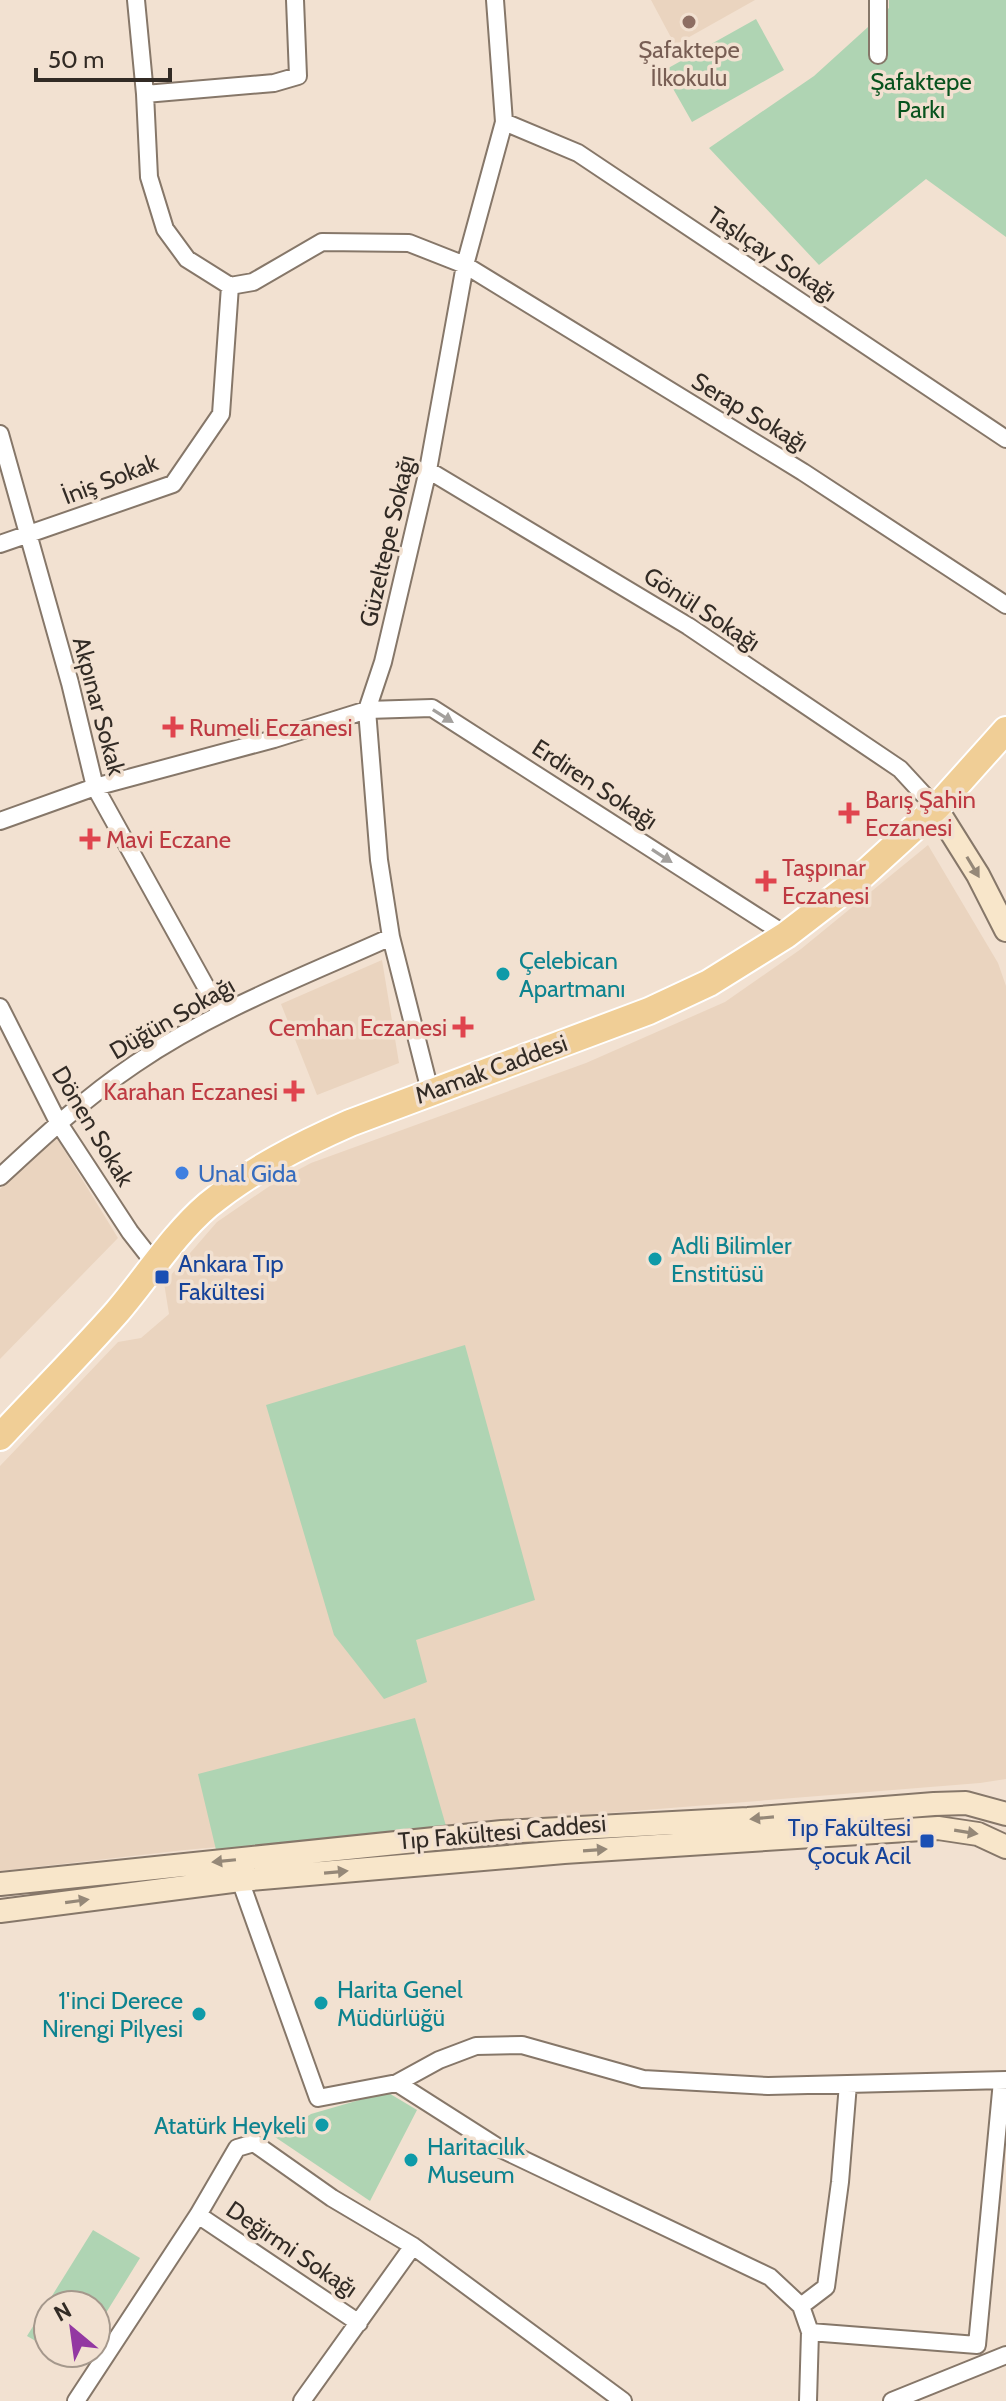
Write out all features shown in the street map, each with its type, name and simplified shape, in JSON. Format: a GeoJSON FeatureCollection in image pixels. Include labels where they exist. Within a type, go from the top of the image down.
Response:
{"type":"FeatureCollection","features":[{"type":"Feature","properties":{"kind":"main road","name":"Mamak Caddesi"},"geometry":{"type":"LineString","coordinates":[[0,1437],[118,1311],[207,1206],[264,1166],[303,1144],[430,1091],[649,1011],[709,983],[786,935],[855,882],[936,808],[1006,730]]}},
{"type":"Feature","properties":{"kind":"main road"},"geometry":{"type":"LineString","coordinates":[[936,808],[978,875],[1006,930]]}},
{"type":"Feature","properties":{"kind":"main road","name":"Tıp Fakültesi Caddesi"},"geometry":{"type":"LineString","coordinates":[[0,1884],[502,1832],[748,1819],[934,1804],[966,1803],[1006,1814]]}},
{"type":"Feature","properties":{"kind":"main road","name":"Tıp Fakültesi Caddesi"},"geometry":{"type":"LineString","coordinates":[[0,1911],[240,1880],[564,1852],[938,1828],[978,1834],[1006,1847]]}},
{"type":"Feature","properties":{"kind":"street"},"geometry":{"type":"LineString","coordinates":[[136,0],[149,177],[165,229],[187,259],[230,286]]}},
{"type":"Feature","properties":{"kind":"street"},"geometry":{"type":"LineString","coordinates":[[145,94],[274,83],[298,76],[295,0]]}},
{"type":"Feature","properties":{"kind":"street","name":"Güzeltepe Sokağı"},"geometry":{"type":"LineString","coordinates":[[430,1091],[391,937],[379,860],[367,710],[383,662],[428,470],[465,265],[504,122],[495,0]]}},
{"type":"Feature","properties":{"kind":"street"},"geometry":{"type":"LineString","coordinates":[[878,0],[878,55]]}},
{"type":"Feature","properties":{"kind":"street","name":"Taşlıçay Sokağı"},"geometry":{"type":"LineString","coordinates":[[504,122],[578,153],[1006,439]]}},
{"type":"Feature","properties":{"kind":"street","name":"Serap Sokağı"},"geometry":{"type":"LineString","coordinates":[[230,286],[253,282],[322,242],[409,243],[465,265],[803,472],[1006,605]]}},
{"type":"Feature","properties":{"kind":"street","name":"İniş Sokak"},"geometry":{"type":"LineString","coordinates":[[0,544],[173,484],[221,414],[230,286]]}},
{"type":"Feature","properties":{"kind":"street","name":"Akpınar Sokak"},"geometry":{"type":"LineString","coordinates":[[0,434],[70,683],[95,787],[221,1014]]}},
{"type":"Feature","properties":{"kind":"street","name":"Gönül Sokağı"},"geometry":{"type":"LineString","coordinates":[[428,470],[701,635],[900,769],[936,808]]}},
{"type":"Feature","properties":{"kind":"street","name":"Erdiren Sokağı"},"geometry":{"type":"LineString","coordinates":[[0,821],[95,787],[274,739],[367,710],[432,708],[786,935]]}},
{"type":"Feature","properties":{"kind":"street","name":"Düğün Sokağı"},"geometry":{"type":"LineString","coordinates":[[0,1177],[58,1122],[135,1063],[221,1014],[391,937]]}},
{"type":"Feature","properties":{"kind":"street","name":"Dönen Sokak"},"geometry":{"type":"LineString","coordinates":[[0,1007],[58,1122],[130,1232],[155,1264]]}},
{"type":"Feature","properties":{"kind":"street"},"geometry":{"type":"LineString","coordinates":[[240,1880],[318,2098],[397,2083],[439,2060],[476,2046],[522,2045],[643,2079],[768,2086],[1004,2080],[977,2345],[810,2332]]}},
{"type":"Feature","properties":{"kind":"street"},"geometry":{"type":"LineString","coordinates":[[397,2083],[499,2148],[770,2277],[801,2306],[810,2332],[808,2401]]}},
{"type":"Feature","properties":{"kind":"street"},"geometry":{"type":"LineString","coordinates":[[801,2306],[826,2287],[840,2182],[848,2084]]}},
{"type":"Feature","properties":{"kind":"street"},"geometry":{"type":"LineString","coordinates":[[76,2401],[198,2215],[237,2148],[254,2143],[332,2198],[413,2246],[623,2401]]}},
{"type":"Feature","properties":{"kind":"street","name":"Değirmi Sokağı"},"geometry":{"type":"LineString","coordinates":[[198,2215],[359,2323]]}},
{"type":"Feature","properties":{"kind":"street"},"geometry":{"type":"LineString","coordinates":[[302,2401],[413,2246]]}},
{"type":"Feature","properties":{"kind":"street"},"geometry":{"type":"LineString","coordinates":[[892,2401],[1006,2355]]}},
{"type":"Feature","properties":{"kind":"shaded area","name":"Şafaktepe İlkokulu"},"geometry":{"type":"Polygon","coordinates":[[[651,0],[755,0],[675,45],[651,0]]]}},
{"type":"Feature","properties":{"kind":"shaded area"},"geometry":{"type":"Polygon","coordinates":[[[928,845],[998,963],[1006,986],[1006,1779],[446,1826],[0,1871],[0,1466],[118,1342],[141,1338],[169,1314],[164,1283],[217,1222],[277,1181],[311,1163],[586,1063],[725,1002],[801,949],[928,845]]]}},
{"type":"Feature","properties":{"kind":"shaded area"},"geometry":{"type":"Polygon","coordinates":[[[382,960],[399,1063],[317,1095],[281,1004],[382,960]]]}},
{"type":"Feature","properties":{"kind":"shaded area"},"geometry":{"type":"Polygon","coordinates":[[[55,1135],[118,1238],[0,1359],[0,1189],[55,1135]]]}},
{"type":"Feature","properties":{"kind":"green space","name":"Şafaktepe Parkı"},"geometry":{"type":"Polygon","coordinates":[[[889,0],[1006,0],[1006,237],[926,179],[819,265],[709,148],[814,76],[889,8],[889,0]]]}},
{"type":"Feature","properties":{"kind":"green space"},"geometry":{"type":"Polygon","coordinates":[[[756,19],[784,70],[692,122],[663,71],[756,19]]]}},
{"type":"Feature","properties":{"kind":"green space"},"geometry":{"type":"Polygon","coordinates":[[[465,1345],[535,1600],[416,1640],[427,1682],[384,1699],[334,1635],[266,1405],[465,1345]]]}},
{"type":"Feature","properties":{"kind":"green space"},"geometry":{"type":"Polygon","coordinates":[[[415,1718],[446,1826],[217,1854],[198,1774],[415,1718]]]}},
{"type":"Feature","properties":{"kind":"green space"},"geometry":{"type":"Polygon","coordinates":[[[387,2092],[417,2110],[370,2201],[275,2137],[311,2114],[387,2092]]]}},
{"type":"Feature","properties":{"kind":"green space"},"geometry":{"type":"Polygon","coordinates":[[[93,2230],[140,2258],[112,2303],[112,2289],[56,2289],[93,2230]]]}},
{"type":"Feature","properties":{"kind":"place","name":"Şafaktepe İlkokulu"},"geometry":{"type":"Point","coordinates":[689,22]}},
{"type":"Feature","properties":{"kind":"place","name":"Rumeli Eczanesi"},"geometry":{"type":"Point","coordinates":[173,727]}},
{"type":"Feature","properties":{"kind":"place","name":"Barış Şahin Eczanesi"},"geometry":{"type":"Point","coordinates":[849,813]}},
{"type":"Feature","properties":{"kind":"place","name":"Mavi Eczane"},"geometry":{"type":"Point","coordinates":[90,839]}},
{"type":"Feature","properties":{"kind":"place","name":"Taşpınar Eczanesi"},"geometry":{"type":"Point","coordinates":[766,881]}},
{"type":"Feature","properties":{"kind":"place","name":"Çelebican Apartmanı"},"geometry":{"type":"Point","coordinates":[503,974]}},
{"type":"Feature","properties":{"kind":"place","name":"Cemhan Eczanesi"},"geometry":{"type":"Point","coordinates":[463,1027]}},
{"type":"Feature","properties":{"kind":"place","name":"Karahan Eczanesi"},"geometry":{"type":"Point","coordinates":[294,1091]}},
{"type":"Feature","properties":{"kind":"place","name":"Unal Gida"},"geometry":{"type":"Point","coordinates":[182,1173]}},
{"type":"Feature","properties":{"kind":"place","name":"Adli Bilimler Enstitüsü"},"geometry":{"type":"Point","coordinates":[655,1259]}},
{"type":"Feature","properties":{"kind":"place","name":"Ankara Tıp Fakültesi"},"geometry":{"type":"Point","coordinates":[162,1277]}},
{"type":"Feature","properties":{"kind":"place","name":"Tıp Fakültesi Çocuk Acil"},"geometry":{"type":"Point","coordinates":[927,1841]}},
{"type":"Feature","properties":{"kind":"place","name":"Harita Genel Müdürlüğü"},"geometry":{"type":"Point","coordinates":[321,2003]}},
{"type":"Feature","properties":{"kind":"place","name":"1'inci Derece Nirengi Pilyesi"},"geometry":{"type":"Point","coordinates":[199,2014]}},
{"type":"Feature","properties":{"kind":"place","name":"Atatürk Heykeli"},"geometry":{"type":"Point","coordinates":[322,2125]}},
{"type":"Feature","properties":{"kind":"place","name":"Haritacılık Museum"},"geometry":{"type":"Point","coordinates":[411,2160]}}]}
